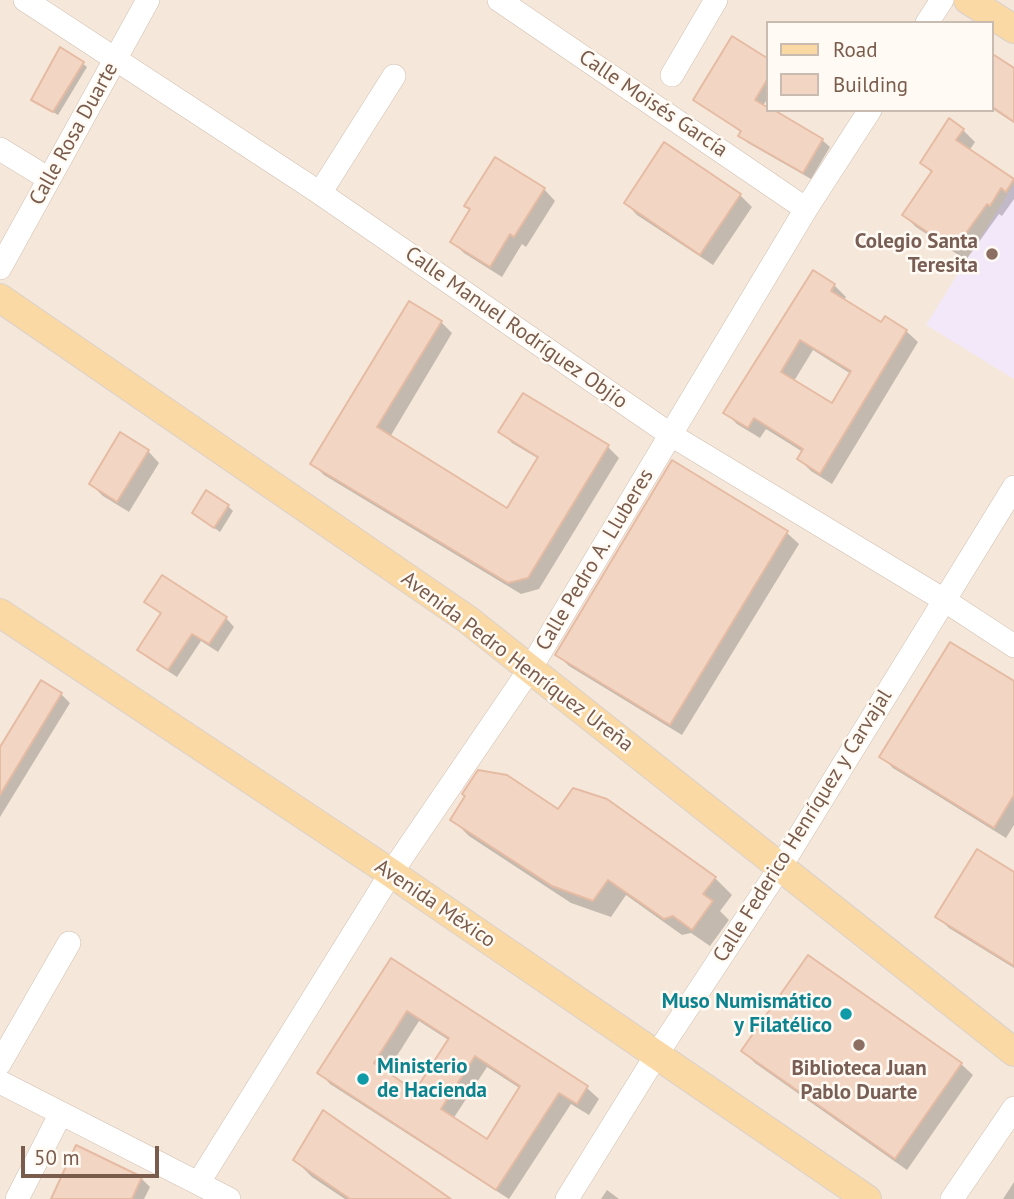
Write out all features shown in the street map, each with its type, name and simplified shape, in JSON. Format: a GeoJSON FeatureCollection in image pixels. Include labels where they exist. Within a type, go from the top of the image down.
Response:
{"type":"FeatureCollection","features":[{"type":"Feature","properties":{"kind":"main road"},"geometry":{"type":"LineString","coordinates":[[968,0],[1014,29]]}},
{"type":"Feature","properties":{"kind":"main road","name":"Avenida Pedro Henríquez Ureña"},"geometry":{"type":"LineString","coordinates":[[0,298],[467,619],[1014,1052]]}},
{"type":"Feature","properties":{"kind":"main road","name":"Avenida México"},"geometry":{"type":"LineString","coordinates":[[0,613],[391,873],[867,1199]]}},
{"type":"Feature","properties":{"kind":"street","name":"Calle Manuel Rodríguez Objío"},"geometry":{"type":"LineString","coordinates":[[25,0],[320,193],[671,435],[944,600],[1014,646]]}},
{"type":"Feature","properties":{"kind":"street","name":"Calle Rosa Duarte"},"geometry":{"type":"LineString","coordinates":[[0,268],[148,0]]}},
{"type":"Feature","properties":{"kind":"street","name":"Calle Moisés García"},"geometry":{"type":"LineString","coordinates":[[499,0],[806,209]]}},
{"type":"Feature","properties":{"kind":"street"},"geometry":{"type":"LineString","coordinates":[[672,75],[716,0]]}},
{"type":"Feature","properties":{"kind":"street"},"geometry":{"type":"LineString","coordinates":[[929,21],[942,0]]}},
{"type":"Feature","properties":{"kind":"street"},"geometry":{"type":"LineString","coordinates":[[320,193],[394,76]]}},
{"type":"Feature","properties":{"kind":"street","name":"Calle Pedro A. Lluberes"},"geometry":{"type":"LineString","coordinates":[[199,1182],[391,873],[530,669],[806,209],[869,112]]}},
{"type":"Feature","properties":{"kind":"street"},"geometry":{"type":"LineString","coordinates":[[0,149],[49,179]]}},
{"type":"Feature","properties":{"kind":"street","name":"Calle Federico Henríquez y Carvajal"},"geometry":{"type":"LineString","coordinates":[[567,1199],[657,1055],[781,866],[1014,487]]}},
{"type":"Feature","properties":{"kind":"street"},"geometry":{"type":"LineString","coordinates":[[0,1063],[69,943]]}},
{"type":"Feature","properties":{"kind":"street"},"geometry":{"type":"LineString","coordinates":[[0,1082],[229,1199]]}},
{"type":"Feature","properties":{"kind":"street"},"geometry":{"type":"LineString","coordinates":[[952,1199],[1014,1108]]}},
{"type":"Feature","properties":{"kind":"street"},"geometry":{"type":"LineString","coordinates":[[18,1199],[61,1113]]}},
{"type":"Feature","properties":{"kind":"shaded area"},"geometry":{"type":"Polygon","coordinates":[[[0,0],[1014,0],[1014,1199],[0,1199],[0,0]]]}},
{"type":"Feature","properties":{"kind":"shaded area","name":"Colegio Santa Teresita"},"geometry":{"type":"Polygon","coordinates":[[[1014,184],[1014,379],[926,325],[1014,184]]]}},
{"type":"Feature","properties":{"kind":"building"},"geometry":{"type":"Polygon","coordinates":[[[732,36],[766,57],[766,82],[755,100],[766,106],[766,112],[777,112],[823,139],[803,173],[738,136],[741,131],[693,100],[732,36]]]}},
{"type":"Feature","properties":{"kind":"building"},"geometry":{"type":"Polygon","coordinates":[[[60,47],[84,62],[53,112],[31,100],[60,47]]]}},
{"type":"Feature","properties":{"kind":"building"},"geometry":{"type":"Polygon","coordinates":[[[993,54],[1014,68],[1014,122],[993,107],[993,54]]]}},
{"type":"Feature","properties":{"kind":"building"},"geometry":{"type":"Polygon","coordinates":[[[949,118],[964,129],[956,140],[1014,179],[1006,192],[1001,188],[990,206],[987,204],[954,250],[902,215],[932,171],[920,163],[949,118]]]}},
{"type":"Feature","properties":{"kind":"building"},"geometry":{"type":"Polygon","coordinates":[[[664,142],[741,194],[700,255],[624,203],[664,142]]]}},
{"type":"Feature","properties":{"kind":"building"},"geometry":{"type":"Polygon","coordinates":[[[495,157],[545,188],[514,237],[510,234],[490,267],[450,242],[470,209],[464,206],[495,157]]]}},
{"type":"Feature","properties":{"kind":"building"},"geometry":{"type":"Polygon","coordinates":[[[813,270],[835,284],[831,291],[881,322],[885,316],[907,330],[820,474],[797,459],[803,449],[754,418],[748,428],[723,413],[813,270]],[[800,340],[781,372],[832,403],[851,371],[800,340]]]}},
{"type":"Feature","properties":{"kind":"building"},"geometry":{"type":"Polygon","coordinates":[[[409,301],[442,321],[377,427],[507,508],[538,457],[498,432],[523,393],[609,445],[528,578],[508,583],[310,464],[409,301]]]}},
{"type":"Feature","properties":{"kind":"building"},"geometry":{"type":"Polygon","coordinates":[[[120,432],[149,450],[117,502],[89,484],[120,432]]]}},
{"type":"Feature","properties":{"kind":"building"},"geometry":{"type":"Polygon","coordinates":[[[672,460],[788,531],[670,725],[555,655],[672,460]]]}},
{"type":"Feature","properties":{"kind":"building"},"geometry":{"type":"Polygon","coordinates":[[[206,490],[229,505],[214,528],[192,513],[206,490]]]}},
{"type":"Feature","properties":{"kind":"building"},"geometry":{"type":"Polygon","coordinates":[[[162,575],[227,617],[209,644],[192,634],[168,670],[137,650],[161,613],[144,602],[162,575]]]}},
{"type":"Feature","properties":{"kind":"building"},"geometry":{"type":"Polygon","coordinates":[[[950,642],[1014,681],[1014,795],[994,828],[879,757],[950,642]]]}},
{"type":"Feature","properties":{"kind":"building"},"geometry":{"type":"Polygon","coordinates":[[[41,680],[62,693],[0,795],[0,747],[41,680]]]}},
{"type":"Feature","properties":{"kind":"building"},"geometry":{"type":"Polygon","coordinates":[[[478,770],[507,775],[558,809],[573,788],[607,799],[716,877],[703,894],[713,901],[692,930],[673,916],[664,919],[608,880],[593,901],[552,886],[450,820],[465,796],[462,794],[478,770]]]}},
{"type":"Feature","properties":{"kind":"building"},"geometry":{"type":"Polygon","coordinates":[[[977,849],[1014,872],[1014,966],[935,917],[977,849]]]}},
{"type":"Feature","properties":{"kind":"building"},"geometry":{"type":"Polygon","coordinates":[[[808,955],[962,1063],[895,1159],[741,1051],[808,955]]]}},
{"type":"Feature","properties":{"kind":"building","name":"Ministerio de Hacienda"},"geometry":{"type":"Polygon","coordinates":[[[391,958],[588,1086],[577,1104],[559,1093],[496,1190],[317,1073],[391,958]],[[407,1011],[374,1063],[415,1091],[449,1038],[407,1011]],[[475,1056],[441,1109],[487,1139],[520,1086],[475,1056]]]}},
{"type":"Feature","properties":{"kind":"building"},"geometry":{"type":"Polygon","coordinates":[[[323,1110],[451,1199],[350,1199],[293,1160],[323,1110]]]}},
{"type":"Feature","properties":{"kind":"building"},"geometry":{"type":"Polygon","coordinates":[[[76,1145],[142,1177],[132,1199],[51,1199],[76,1145]]]}},
{"type":"Feature","properties":{"kind":"place","name":"Colegio Santa Teresita"},"geometry":{"type":"Point","coordinates":[992,254]}},
{"type":"Feature","properties":{"kind":"place","name":"Muso Numismático y Filatélico"},"geometry":{"type":"Point","coordinates":[846,1014]}},
{"type":"Feature","properties":{"kind":"place","name":"Biblioteca Juan Pablo Duarte"},"geometry":{"type":"Point","coordinates":[859,1045]}},
{"type":"Feature","properties":{"kind":"place","name":"Ministerio de Hacienda"},"geometry":{"type":"Point","coordinates":[363,1079]}}]}
